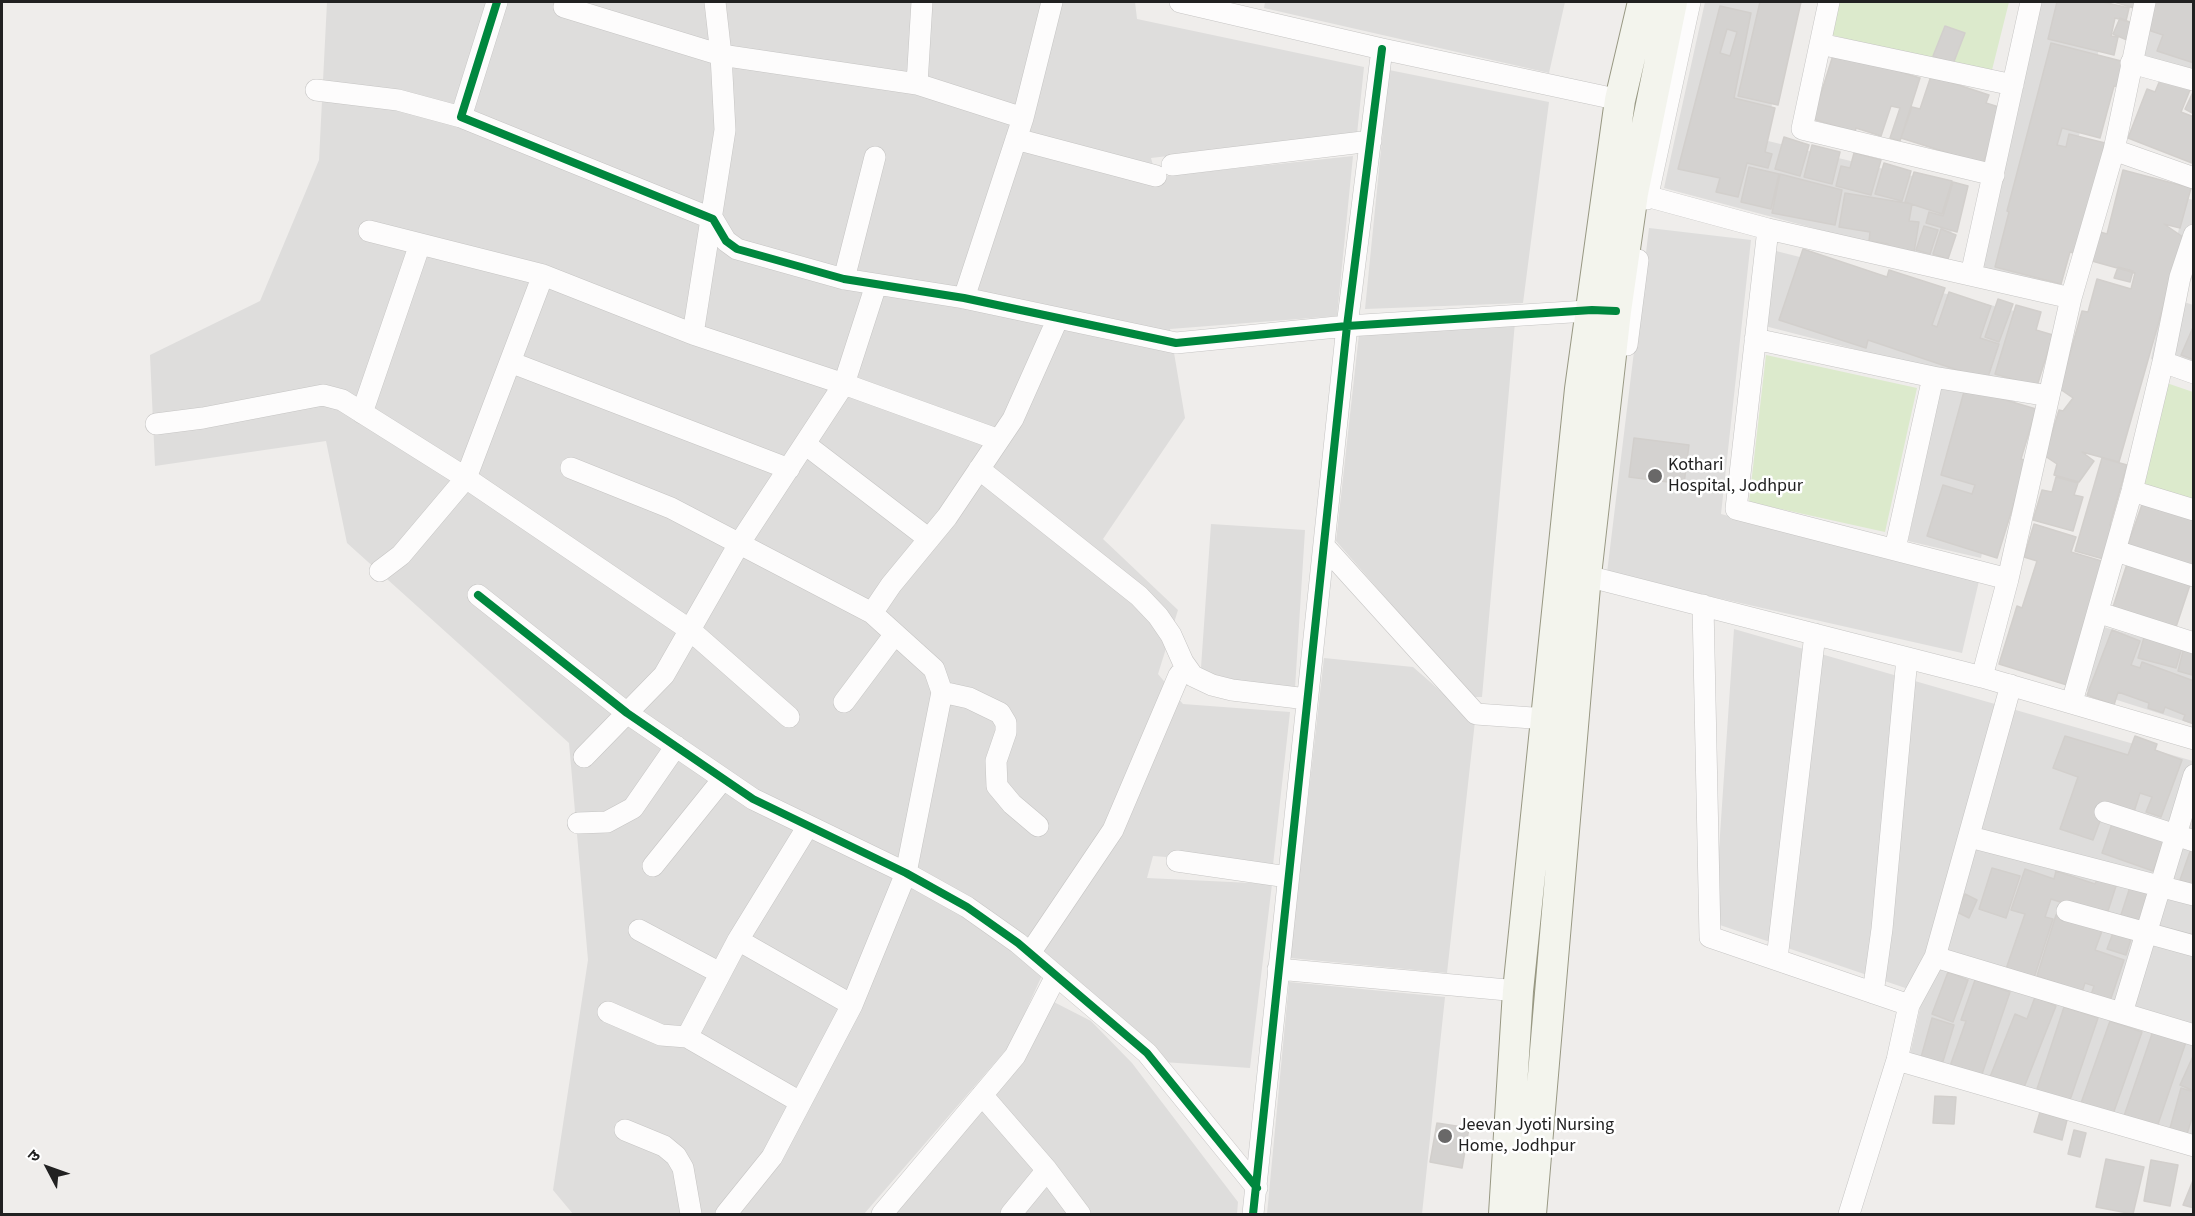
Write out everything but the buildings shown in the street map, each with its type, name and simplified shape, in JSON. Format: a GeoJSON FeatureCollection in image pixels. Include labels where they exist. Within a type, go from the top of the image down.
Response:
{"type":"FeatureCollection","features":[{"type":"Feature","properties":{"kind":"main road"},"geometry":{"type":"LineString","coordinates":[[1604,310],[1620,100],[1643,2]]}},
{"type":"Feature","properties":{"kind":"main road"},"geometry":{"type":"LineString","coordinates":[[1531,1215],[1581,574],[1580,389],[1640,194],[1672,2]]}},
{"type":"Feature","properties":{"kind":"main road"},"geometry":{"type":"LineString","coordinates":[[1504,1215],[1518,991],[1547,719],[1581,574]]}},
{"type":"Feature","properties":{"kind":"street"},"geometry":{"type":"LineString","coordinates":[[461,117],[497,2]]}},
{"type":"Feature","properties":{"kind":"street"},"geometry":{"type":"LineString","coordinates":[[693,334],[713,219],[725,130],[721,55],[715,2]]}},
{"type":"Feature","properties":{"kind":"street"},"geometry":{"type":"LineString","coordinates":[[917,84],[922,2]]}},
{"type":"Feature","properties":{"kind":"street"},"geometry":{"type":"LineString","coordinates":[[964,298],[1023,118],[1052,2]]}},
{"type":"Feature","properties":{"kind":"street"},"geometry":{"type":"LineString","coordinates":[[1180,2],[1253,10],[1382,50],[1620,100]]}},
{"type":"Feature","properties":{"kind":"street"},"geometry":{"type":"LineString","coordinates":[[1690,2],[1640,194],[1581,574],[1982,677],[2193,739]]}},
{"type":"Feature","properties":{"kind":"street"},"geometry":{"type":"LineString","coordinates":[[1828,2],[1802,129],[1994,175]]}},
{"type":"Feature","properties":{"kind":"street"},"geometry":{"type":"LineString","coordinates":[[1971,275],[2031,2]]}},
{"type":"Feature","properties":{"kind":"street"},"geometry":{"type":"LineString","coordinates":[[1982,677],[2008,579],[2072,298],[2114,150],[2145,2]]}},
{"type":"Feature","properties":{"kind":"street"},"geometry":{"type":"LineString","coordinates":[[564,7],[721,55],[917,84],[1023,118]]}},
{"type":"Feature","properties":{"kind":"street"},"geometry":{"type":"LineString","coordinates":[[1820,44],[2013,85]]}},
{"type":"Feature","properties":{"kind":"street"},"geometry":{"type":"LineString","coordinates":[[1254,1215],[1347,326],[1382,50]]}},
{"type":"Feature","properties":{"kind":"street"},"geometry":{"type":"LineString","coordinates":[[2131,63],[2193,80]]}},
{"type":"Feature","properties":{"kind":"street"},"geometry":{"type":"LineString","coordinates":[[316,90],[398,100],[461,117],[713,219],[726,241],[737,249],[844,279],[964,298],[1185,343],[1347,326],[1604,310]]}},
{"type":"Feature","properties":{"kind":"street"},"geometry":{"type":"LineString","coordinates":[[1016,139],[1164,171],[1371,141]]}},
{"type":"Feature","properties":{"kind":"street"},"geometry":{"type":"LineString","coordinates":[[2114,150],[2193,178]]}},
{"type":"Feature","properties":{"kind":"street"},"geometry":{"type":"LineString","coordinates":[[844,279],[875,156]]}},
{"type":"Feature","properties":{"kind":"street"},"geometry":{"type":"LineString","coordinates":[[1640,194],[1768,229],[2072,298]]}},
{"type":"Feature","properties":{"kind":"street"},"geometry":{"type":"LineString","coordinates":[[1768,229],[1736,509],[2008,579]]}},
{"type":"Feature","properties":{"kind":"street"},"geometry":{"type":"LineString","coordinates":[[369,231],[543,275],[693,334],[844,384],[999,440]]}},
{"type":"Feature","properties":{"kind":"street"},"geometry":{"type":"LineString","coordinates":[[2072,702],[2100,613],[2163,362],[2187,279],[2193,235]]}},
{"type":"Feature","properties":{"kind":"street"},"geometry":{"type":"LineString","coordinates":[[362,412],[420,244]]}},
{"type":"Feature","properties":{"kind":"street"},"geometry":{"type":"LineString","coordinates":[[380,571],[401,555],[466,478],[543,275]]}},
{"type":"Feature","properties":{"kind":"street"},"geometry":{"type":"LineString","coordinates":[[585,757],[664,675],[739,544],[844,384],[876,285]]}},
{"type":"Feature","properties":{"kind":"street"},"geometry":{"type":"LineString","coordinates":[[872,613],[891,585],[929,539],[1013,419],[1058,318]]}},
{"type":"Feature","properties":{"kind":"street"},"geometry":{"type":"LineString","coordinates":[[1755,339],[1933,377],[2049,396]]}},
{"type":"Feature","properties":{"kind":"street"},"geometry":{"type":"LineString","coordinates":[[510,362],[789,469]]}},
{"type":"Feature","properties":{"kind":"street"},"geometry":{"type":"LineString","coordinates":[[2163,362],[2193,373]]}},
{"type":"Feature","properties":{"kind":"street"},"geometry":{"type":"LineString","coordinates":[[1895,549],[1933,377]]}},
{"type":"Feature","properties":{"kind":"street"},"geometry":{"type":"LineString","coordinates":[[156,424],[203,418],[323,395],[342,400],[466,478],[690,630],[789,717]]}},
{"type":"Feature","properties":{"kind":"street"},"geometry":{"type":"LineString","coordinates":[[805,444],[929,539]]}},
{"type":"Feature","properties":{"kind":"street"},"geometry":{"type":"LineString","coordinates":[[571,468],[671,508],[872,613],[934,669],[942,692],[940,713],[922,784],[906,873],[852,1005],[772,1157],[726,1215]]}},
{"type":"Feature","properties":{"kind":"street"},"geometry":{"type":"LineString","coordinates":[[979,469],[1139,596],[1158,616],[1183,662],[1186,675],[1113,830],[1029,952]]}},
{"type":"Feature","properties":{"kind":"street"},"geometry":{"type":"LineString","coordinates":[[2132,491],[2193,510]]}},
{"type":"Feature","properties":{"kind":"street"},"geometry":{"type":"LineString","coordinates":[[1324,546],[1476,714],[1547,719]]}},
{"type":"Feature","properties":{"kind":"street"},"geometry":{"type":"LineString","coordinates":[[2116,551],[2193,576]]}},
{"type":"Feature","properties":{"kind":"street"},"geometry":{"type":"LineString","coordinates":[[478,595],[627,713],[753,799],[906,873],[968,907],[1029,952],[1147,1053],[1257,1188]]}},
{"type":"Feature","properties":{"kind":"street"},"geometry":{"type":"LineString","coordinates":[[1703,605],[1710,937],[1910,1005]]}},
{"type":"Feature","properties":{"kind":"street"},"geometry":{"type":"LineString","coordinates":[[2100,613],[2193,643]]}},
{"type":"Feature","properties":{"kind":"street"},"geometry":{"type":"LineString","coordinates":[[844,702],[895,634]]}},
{"type":"Feature","properties":{"kind":"street"},"geometry":{"type":"LineString","coordinates":[[1777,959],[1815,634]]}},
{"type":"Feature","properties":{"kind":"street"},"geometry":{"type":"LineString","coordinates":[[1873,993],[1882,929],[1907,658]]}},
{"type":"Feature","properties":{"kind":"street"},"geometry":{"type":"LineString","coordinates":[[1186,675],[1212,685],[1307,699]]}},
{"type":"Feature","properties":{"kind":"street"},"geometry":{"type":"LineString","coordinates":[[1849,1215],[1897,1060],[1910,1005],[1935,957],[2011,685]]}},
{"type":"Feature","properties":{"kind":"street"},"geometry":{"type":"LineString","coordinates":[[942,692],[969,698],[1000,713],[1006,723],[996,761],[998,786],[1012,804],[1038,826]]}},
{"type":"Feature","properties":{"kind":"street"},"geometry":{"type":"LineString","coordinates":[[578,823],[607,822],[633,808],[676,746]]}},
{"type":"Feature","properties":{"kind":"street"},"geometry":{"type":"LineString","coordinates":[[2122,1013],[2159,885],[2184,838],[2193,775]]}},
{"type":"Feature","properties":{"kind":"street"},"geometry":{"type":"LineString","coordinates":[[653,866],[723,778]]}},
{"type":"Feature","properties":{"kind":"street"},"geometry":{"type":"LineString","coordinates":[[2105,812],[2184,838]]}},
{"type":"Feature","properties":{"kind":"street"},"geometry":{"type":"LineString","coordinates":[[687,1037],[738,940],[808,826]]}},
{"type":"Feature","properties":{"kind":"street"},"geometry":{"type":"LineString","coordinates":[[1970,837],[2193,895]]}},
{"type":"Feature","properties":{"kind":"street"},"geometry":{"type":"LineString","coordinates":[[1177,861],[1288,877]]}},
{"type":"Feature","properties":{"kind":"street"},"geometry":{"type":"LineString","coordinates":[[2067,911],[2193,946]]}},
{"type":"Feature","properties":{"kind":"street"},"geometry":{"type":"LineString","coordinates":[[639,930],[720,973]]}},
{"type":"Feature","properties":{"kind":"street"},"geometry":{"type":"LineString","coordinates":[[738,940],[852,1005]]}},
{"type":"Feature","properties":{"kind":"street"},"geometry":{"type":"LineString","coordinates":[[1935,957],[2193,1035]]}},
{"type":"Feature","properties":{"kind":"street"},"geometry":{"type":"LineString","coordinates":[[1278,969],[1518,991]]}},
{"type":"Feature","properties":{"kind":"street"},"geometry":{"type":"LineString","coordinates":[[882,1215],[1015,1056],[1056,976]]}},
{"type":"Feature","properties":{"kind":"street"},"geometry":{"type":"LineString","coordinates":[[608,1012],[660,1035],[687,1037],[800,1102]]}},
{"type":"Feature","properties":{"kind":"street"},"geometry":{"type":"LineString","coordinates":[[1897,1060],[2193,1146]]}},
{"type":"Feature","properties":{"kind":"street"},"geometry":{"type":"LineString","coordinates":[[981,1095],[1047,1170],[1080,1215]]}},
{"type":"Feature","properties":{"kind":"street"},"geometry":{"type":"LineString","coordinates":[[625,1130],[664,1146],[676,1156],[683,1168],[691,1215]]}},
{"type":"Feature","properties":{"kind":"street"},"geometry":{"type":"LineString","coordinates":[[1011,1215],[1047,1170]]}},
{"type":"Feature","properties":{"kind":"shaded area"},"geometry":{"type":"Polygon","coordinates":[[[327,2],[1135,2],[1137,19],[1364,67],[1357,134],[1151,158],[1156,177],[1353,156],[1337,316],[1170,329],[1185,418],[1103,539],[1178,610],[1158,674],[1183,704],[1290,712],[1273,865],[1153,856],[1147,878],[1272,884],[1250,1068],[1163,1062],[1043,973],[1011,1044],[864,1214],[573,1214],[553,1190],[588,960],[569,743],[347,543],[326,441],[155,466],[150,355],[260,301],[319,160],[327,2]]]}},
{"type":"Feature","properties":{"kind":"shaded area"},"geometry":{"type":"Polygon","coordinates":[[[1265,2],[1565,2],[1549,73],[1264,8],[1265,2]]]}},
{"type":"Feature","properties":{"kind":"shaded area"},"geometry":{"type":"Polygon","coordinates":[[[1705,2],[1795,2],[1764,140],[1962,188],[1944,263],[1664,188],[1705,2]]]}},
{"type":"Feature","properties":{"kind":"shaded area"},"geometry":{"type":"Polygon","coordinates":[[[2027,2],[2110,2],[2044,287],[1966,267],[2027,2]]]}},
{"type":"Feature","properties":{"kind":"shaded area"},"geometry":{"type":"Polygon","coordinates":[[[2136,2],[2193,2],[2193,72],[2125,49],[2136,2]]]}},
{"type":"Feature","properties":{"kind":"shaded area"},"geometry":{"type":"Polygon","coordinates":[[[1389,70],[1549,102],[1523,303],[1365,309],[1389,70]]]}},
{"type":"Feature","properties":{"kind":"shaded area"},"geometry":{"type":"Polygon","coordinates":[[[2186,198],[2193,200],[2193,280],[2169,272],[2186,198]]]}},
{"type":"Feature","properties":{"kind":"shaded area"},"geometry":{"type":"Polygon","coordinates":[[[1649,228],[1751,240],[1721,514],[1979,581],[1962,653],[1607,573],[1649,228]]]}},
{"type":"Feature","properties":{"kind":"shaded area"},"geometry":{"type":"Polygon","coordinates":[[[1776,251],[2034,316],[1981,558],[1908,541],[1944,372],[1761,325],[1776,251]]]}},
{"type":"Feature","properties":{"kind":"shaded area"},"geometry":{"type":"Polygon","coordinates":[[[2164,295],[2193,305],[2193,374],[2151,359],[2164,295]]]}},
{"type":"Feature","properties":{"kind":"shaded area"},"geometry":{"type":"Polygon","coordinates":[[[1515,322],[1482,697],[1472,697],[1336,541],[1359,334],[1515,322]]]}},
{"type":"Feature","properties":{"kind":"shaded area"},"geometry":{"type":"Polygon","coordinates":[[[1211,524],[1305,530],[1295,688],[1200,682],[1211,524]]]}},
{"type":"Feature","properties":{"kind":"shaded area"},"geometry":{"type":"Polygon","coordinates":[[[2093,624],[2193,652],[2193,724],[2079,688],[2093,624]]]}},
{"type":"Feature","properties":{"kind":"shaded area"},"geometry":{"type":"Polygon","coordinates":[[[1734,629],[2193,761],[2193,1142],[1910,1054],[1923,994],[1714,923],[1734,629]]]}},
{"type":"Feature","properties":{"kind":"shaded area"},"geometry":{"type":"Polygon","coordinates":[[[1324,658],[1413,667],[1475,721],[1447,973],[1290,958],[1324,658]]]}},
{"type":"Feature","properties":{"kind":"shaded area"},"geometry":{"type":"Polygon","coordinates":[[[1289,982],[1445,997],[1422,1214],[1267,1214],[1289,982]]]}},
{"type":"Feature","properties":{"kind":"shaded area"},"geometry":{"type":"Polygon","coordinates":[[[1046,998],[1091,1021],[1132,1063],[1238,1202],[1237,1214],[1089,1214],[995,1093],[1046,998]]]}},
{"type":"Feature","properties":{"kind":"shaded area"},"geometry":{"type":"Polygon","coordinates":[[[982,1104],[1037,1170],[1001,1214],[892,1214],[982,1104]]]}},
{"type":"Feature","properties":{"kind":"shaded area"},"geometry":{"type":"Polygon","coordinates":[[[1047,1181],[1071,1214],[1020,1214],[1047,1181]]]}},
{"type":"Feature","properties":{"kind":"green space"},"geometry":{"type":"Polygon","coordinates":[[[1820,2],[2009,2],[1990,78],[1814,30],[1820,2]]]}},
{"type":"Feature","properties":{"kind":"green space"},"geometry":{"type":"Polygon","coordinates":[[[1766,355],[1917,388],[1885,532],[1749,502],[1766,355]]]}},
{"type":"Feature","properties":{"kind":"green space"},"geometry":{"type":"Polygon","coordinates":[[[2155,379],[2193,392],[2193,505],[2125,486],[2155,379]]]}},
{"type":"Feature","properties":{"kind":"cycle path"},"geometry":{"type":"LineString","coordinates":[[497,2],[461,117],[713,219],[726,241],[737,249],[844,279],[964,298],[1176,343],[1347,326],[1592,310],[1616,311]]}},
{"type":"Feature","properties":{"kind":"cycle path"},"geometry":{"type":"LineString","coordinates":[[1253,1214],[1347,326],[1382,49]]}},
{"type":"Feature","properties":{"kind":"cycle path"},"geometry":{"type":"LineString","coordinates":[[478,595],[627,713],[753,799],[906,873],[967,907],[1018,943],[1147,1053],[1257,1188]]}},
{"type":"Feature","properties":{"kind":"place","name":"Kothari Hospital, Jodhpur"},"geometry":{"type":"Point","coordinates":[1655,476]}},
{"type":"Feature","properties":{"kind":"place","name":"Jeevan Jyoti Nursing Home, Jodhpur"},"geometry":{"type":"Point","coordinates":[1445,1136]}}]}
